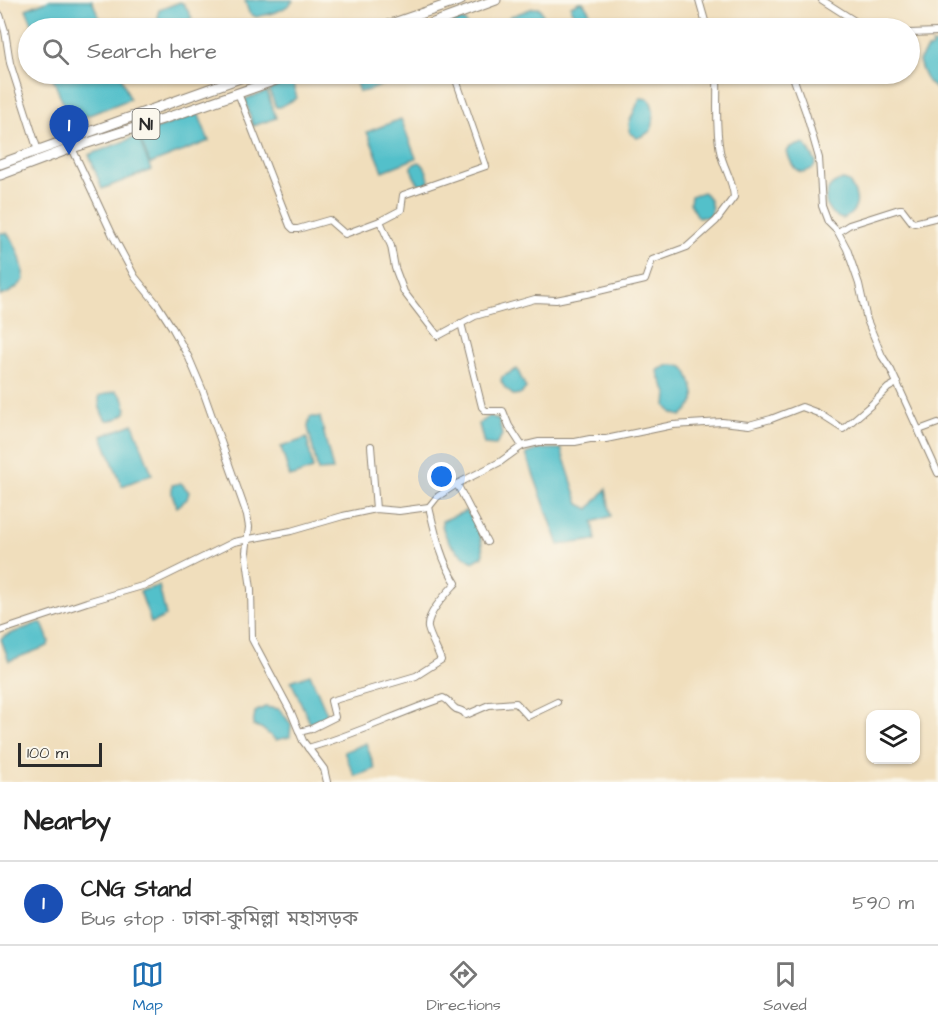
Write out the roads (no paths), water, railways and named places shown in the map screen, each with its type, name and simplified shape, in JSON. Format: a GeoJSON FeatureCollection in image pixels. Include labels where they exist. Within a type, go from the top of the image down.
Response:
{"type":"FeatureCollection","features":[{"type":"Feature","properties":{"kind":"highway"},"geometry":{"type":"LineString","coordinates":[[408,18],[460,0]]}},
{"type":"Feature","properties":{"kind":"highway"},"geometry":{"type":"LineString","coordinates":[[455,18],[496,0]]}},
{"type":"Feature","properties":{"kind":"highway","name":"N1"},"geometry":{"type":"LineString","coordinates":[[2,169],[38,151],[223,84]]}},
{"type":"Feature","properties":{"kind":"highway","name":"N1"},"geometry":{"type":"LineString","coordinates":[[2,169],[264,84]]}},
{"type":"Feature","properties":{"kind":"street"},"geometry":{"type":"LineString","coordinates":[[699,0],[704,18]]}},
{"type":"Feature","properties":{"kind":"street"},"geometry":{"type":"LineString","coordinates":[[822,0],[851,18]]}},
{"type":"Feature","properties":{"kind":"street"},"geometry":{"type":"LineString","coordinates":[[0,15],[10,63],[38,151]]}},
{"type":"Feature","properties":{"kind":"street"},"geometry":{"type":"LineString","coordinates":[[920,33],[938,32]]}},
{"type":"Feature","properties":{"kind":"street"},"geometry":{"type":"LineString","coordinates":[[238,93],[293,230],[329,220],[345,234],[380,221],[401,210],[402,195],[486,166],[457,84]]}},
{"type":"Feature","properties":{"kind":"street"},"geometry":{"type":"LineString","coordinates":[[380,221],[391,246],[395,268],[404,292],[436,336],[440,336],[475,316],[535,300],[556,300],[645,280],[652,261],[687,247],[716,221],[734,196],[734,185],[720,153],[717,84]]}},
{"type":"Feature","properties":{"kind":"street"},"geometry":{"type":"LineString","coordinates":[[796,84],[819,158],[822,206],[828,222],[838,232],[847,249],[859,284],[867,320],[938,473]]}},
{"type":"Feature","properties":{"kind":"street"},"geometry":{"type":"LineString","coordinates":[[72,148],[135,277],[157,304],[173,329],[203,391],[247,515],[249,527],[246,552],[251,589],[252,639],[291,712],[303,741],[324,769],[327,782]]}},
{"type":"Feature","properties":{"kind":"street"},"geometry":{"type":"LineString","coordinates":[[838,232],[849,225],[899,209],[902,209],[914,223],[938,217]]}},
{"type":"Feature","properties":{"kind":"street"},"geometry":{"type":"LineString","coordinates":[[461,323],[482,407],[486,411],[503,411],[509,426],[522,446]]}},
{"type":"Feature","properties":{"kind":"street"},"geometry":{"type":"LineString","coordinates":[[0,631],[149,584],[234,542],[291,531],[376,509],[399,511],[429,507],[437,497],[456,484],[500,462],[522,446],[539,442],[606,439],[673,425],[722,422],[749,425],[802,407],[818,413],[843,429],[888,388],[897,383]]}},
{"type":"Feature","properties":{"kind":"street"},"geometry":{"type":"LineString","coordinates":[[919,430],[938,423]]}},
{"type":"Feature","properties":{"kind":"street"},"geometry":{"type":"LineString","coordinates":[[370,446],[376,509]]}},
{"type":"Feature","properties":{"kind":"street"},"geometry":{"type":"LineString","coordinates":[[456,484],[487,542]]}},
{"type":"Feature","properties":{"kind":"street"},"geometry":{"type":"LineString","coordinates":[[299,732],[311,729],[335,717],[331,701],[416,676],[441,660],[428,628],[429,618],[456,583],[436,537],[429,507]]}},
{"type":"Feature","properties":{"kind":"street"},"geometry":{"type":"LineString","coordinates":[[308,748],[337,740],[443,698],[456,709],[463,710],[466,715],[489,705],[516,703],[528,716],[557,702]]}},
{"type":"Feature","properties":{"kind":"water"},"geometry":{"type":"Polygon","coordinates":[[[49,0],[92,0],[99,18],[30,18],[26,9],[49,0]]]}},
{"type":"Feature","properties":{"kind":"water"},"geometry":{"type":"Polygon","coordinates":[[[245,1],[293,1],[271,14],[256,17],[249,13],[245,1]]]}},
{"type":"Feature","properties":{"kind":"water"},"geometry":{"type":"Polygon","coordinates":[[[180,2],[184,4],[192,18],[158,18],[159,10],[180,2]]]}},
{"type":"Feature","properties":{"kind":"water"},"geometry":{"type":"Polygon","coordinates":[[[583,2],[591,18],[577,18],[571,6],[583,2]]]}},
{"type":"Feature","properties":{"kind":"water"},"geometry":{"type":"Polygon","coordinates":[[[533,8],[540,8],[544,18],[509,18],[533,8]]]}},
{"type":"Feature","properties":{"kind":"water"},"geometry":{"type":"Polygon","coordinates":[[[932,44],[938,45],[938,91],[926,78],[920,64],[920,60],[927,49],[932,48],[932,44]]]}},
{"type":"Feature","properties":{"kind":"water"},"geometry":{"type":"Polygon","coordinates":[[[55,84],[124,84],[130,99],[79,119],[74,107],[66,110],[55,84]]]}},
{"type":"Feature","properties":{"kind":"water"},"geometry":{"type":"Polygon","coordinates":[[[282,84],[293,84],[297,98],[276,107],[269,90],[282,84]]]}},
{"type":"Feature","properties":{"kind":"water"},"geometry":{"type":"Polygon","coordinates":[[[356,84],[382,84],[373,89],[359,92],[356,84]]]}},
{"type":"Feature","properties":{"kind":"water"},"geometry":{"type":"Polygon","coordinates":[[[267,92],[276,118],[253,126],[245,99],[267,92]]]}},
{"type":"Feature","properties":{"kind":"water"},"geometry":{"type":"Polygon","coordinates":[[[640,98],[649,99],[653,119],[651,130],[637,138],[630,133],[629,123],[640,98]]]}},
{"type":"Feature","properties":{"kind":"water"},"geometry":{"type":"Polygon","coordinates":[[[198,113],[209,141],[150,164],[139,136],[198,113]]]}},
{"type":"Feature","properties":{"kind":"water"},"geometry":{"type":"Polygon","coordinates":[[[401,119],[416,158],[383,171],[367,132],[401,119]]]}},
{"type":"Feature","properties":{"kind":"water"},"geometry":{"type":"Polygon","coordinates":[[[138,136],[151,170],[102,189],[89,155],[138,136]]]}},
{"type":"Feature","properties":{"kind":"water"},"geometry":{"type":"Polygon","coordinates":[[[806,145],[816,162],[814,167],[804,172],[796,170],[787,152],[790,147],[806,145]]]}},
{"type":"Feature","properties":{"kind":"water"},"geometry":{"type":"Polygon","coordinates":[[[419,162],[425,168],[429,180],[421,185],[415,179],[412,168],[412,165],[419,162]]]}},
{"type":"Feature","properties":{"kind":"water"},"geometry":{"type":"Polygon","coordinates":[[[843,180],[849,182],[856,203],[853,212],[843,219],[831,212],[827,206],[826,194],[835,183],[843,180]]]}},
{"type":"Feature","properties":{"kind":"water"},"geometry":{"type":"Polygon","coordinates":[[[703,192],[710,202],[711,214],[698,217],[690,203],[691,196],[703,192]]]}},
{"type":"Feature","properties":{"kind":"water"},"geometry":{"type":"Polygon","coordinates":[[[0,233],[7,233],[17,249],[24,280],[7,294],[0,296],[0,233]]]}},
{"type":"Feature","properties":{"kind":"water"},"geometry":{"type":"Polygon","coordinates":[[[669,365],[679,365],[684,368],[693,388],[693,403],[681,416],[672,413],[666,406],[667,393],[658,370],[669,365]]]}},
{"type":"Feature","properties":{"kind":"water"},"geometry":{"type":"Polygon","coordinates":[[[517,369],[526,388],[521,394],[513,395],[501,381],[502,377],[517,369]]]}},
{"type":"Feature","properties":{"kind":"water"},"geometry":{"type":"Polygon","coordinates":[[[116,391],[124,400],[126,413],[116,419],[106,420],[100,409],[99,396],[116,391]]]}},
{"type":"Feature","properties":{"kind":"water"},"geometry":{"type":"Polygon","coordinates":[[[490,416],[499,420],[502,435],[496,445],[484,444],[479,424],[490,416]]]}},
{"type":"Feature","properties":{"kind":"water"},"geometry":{"type":"Polygon","coordinates":[[[310,417],[320,417],[333,470],[318,471],[308,427],[310,417]]]}},
{"type":"Feature","properties":{"kind":"water"},"geometry":{"type":"Polygon","coordinates":[[[133,424],[152,474],[122,486],[102,436],[133,424]]]}},
{"type":"Feature","properties":{"kind":"water"},"geometry":{"type":"Polygon","coordinates":[[[307,438],[313,469],[290,477],[281,447],[307,438]]]}},
{"type":"Feature","properties":{"kind":"water"},"geometry":{"type":"Polygon","coordinates":[[[540,449],[561,449],[579,504],[589,509],[606,489],[611,516],[593,522],[596,540],[559,545],[526,454],[540,449]]]}},
{"type":"Feature","properties":{"kind":"water"},"geometry":{"type":"Polygon","coordinates":[[[181,483],[189,492],[187,499],[177,507],[172,494],[172,485],[181,483]]]}},
{"type":"Feature","properties":{"kind":"water"},"geometry":{"type":"Polygon","coordinates":[[[466,511],[476,526],[483,550],[483,556],[473,562],[448,540],[442,521],[466,511]]]}},
{"type":"Feature","properties":{"kind":"water"},"geometry":{"type":"Polygon","coordinates":[[[159,586],[166,616],[151,623],[140,591],[159,586]]]}},
{"type":"Feature","properties":{"kind":"water"},"geometry":{"type":"Polygon","coordinates":[[[42,623],[49,641],[48,646],[9,661],[1,639],[42,623]]]}},
{"type":"Feature","properties":{"kind":"water"},"geometry":{"type":"Polygon","coordinates":[[[310,674],[328,716],[310,723],[291,681],[310,674]]]}},
{"type":"Feature","properties":{"kind":"water"},"geometry":{"type":"Polygon","coordinates":[[[265,707],[279,709],[291,724],[290,737],[276,740],[261,728],[253,726],[255,712],[265,707]]]}},
{"type":"Feature","properties":{"kind":"water"},"geometry":{"type":"Polygon","coordinates":[[[366,743],[375,769],[355,776],[344,752],[366,743]]]}},
{"type":"Feature","properties":{"kind":"place","name":"CNG Stand"},"geometry":{"type":"Point","coordinates":[69,155]}}]}
